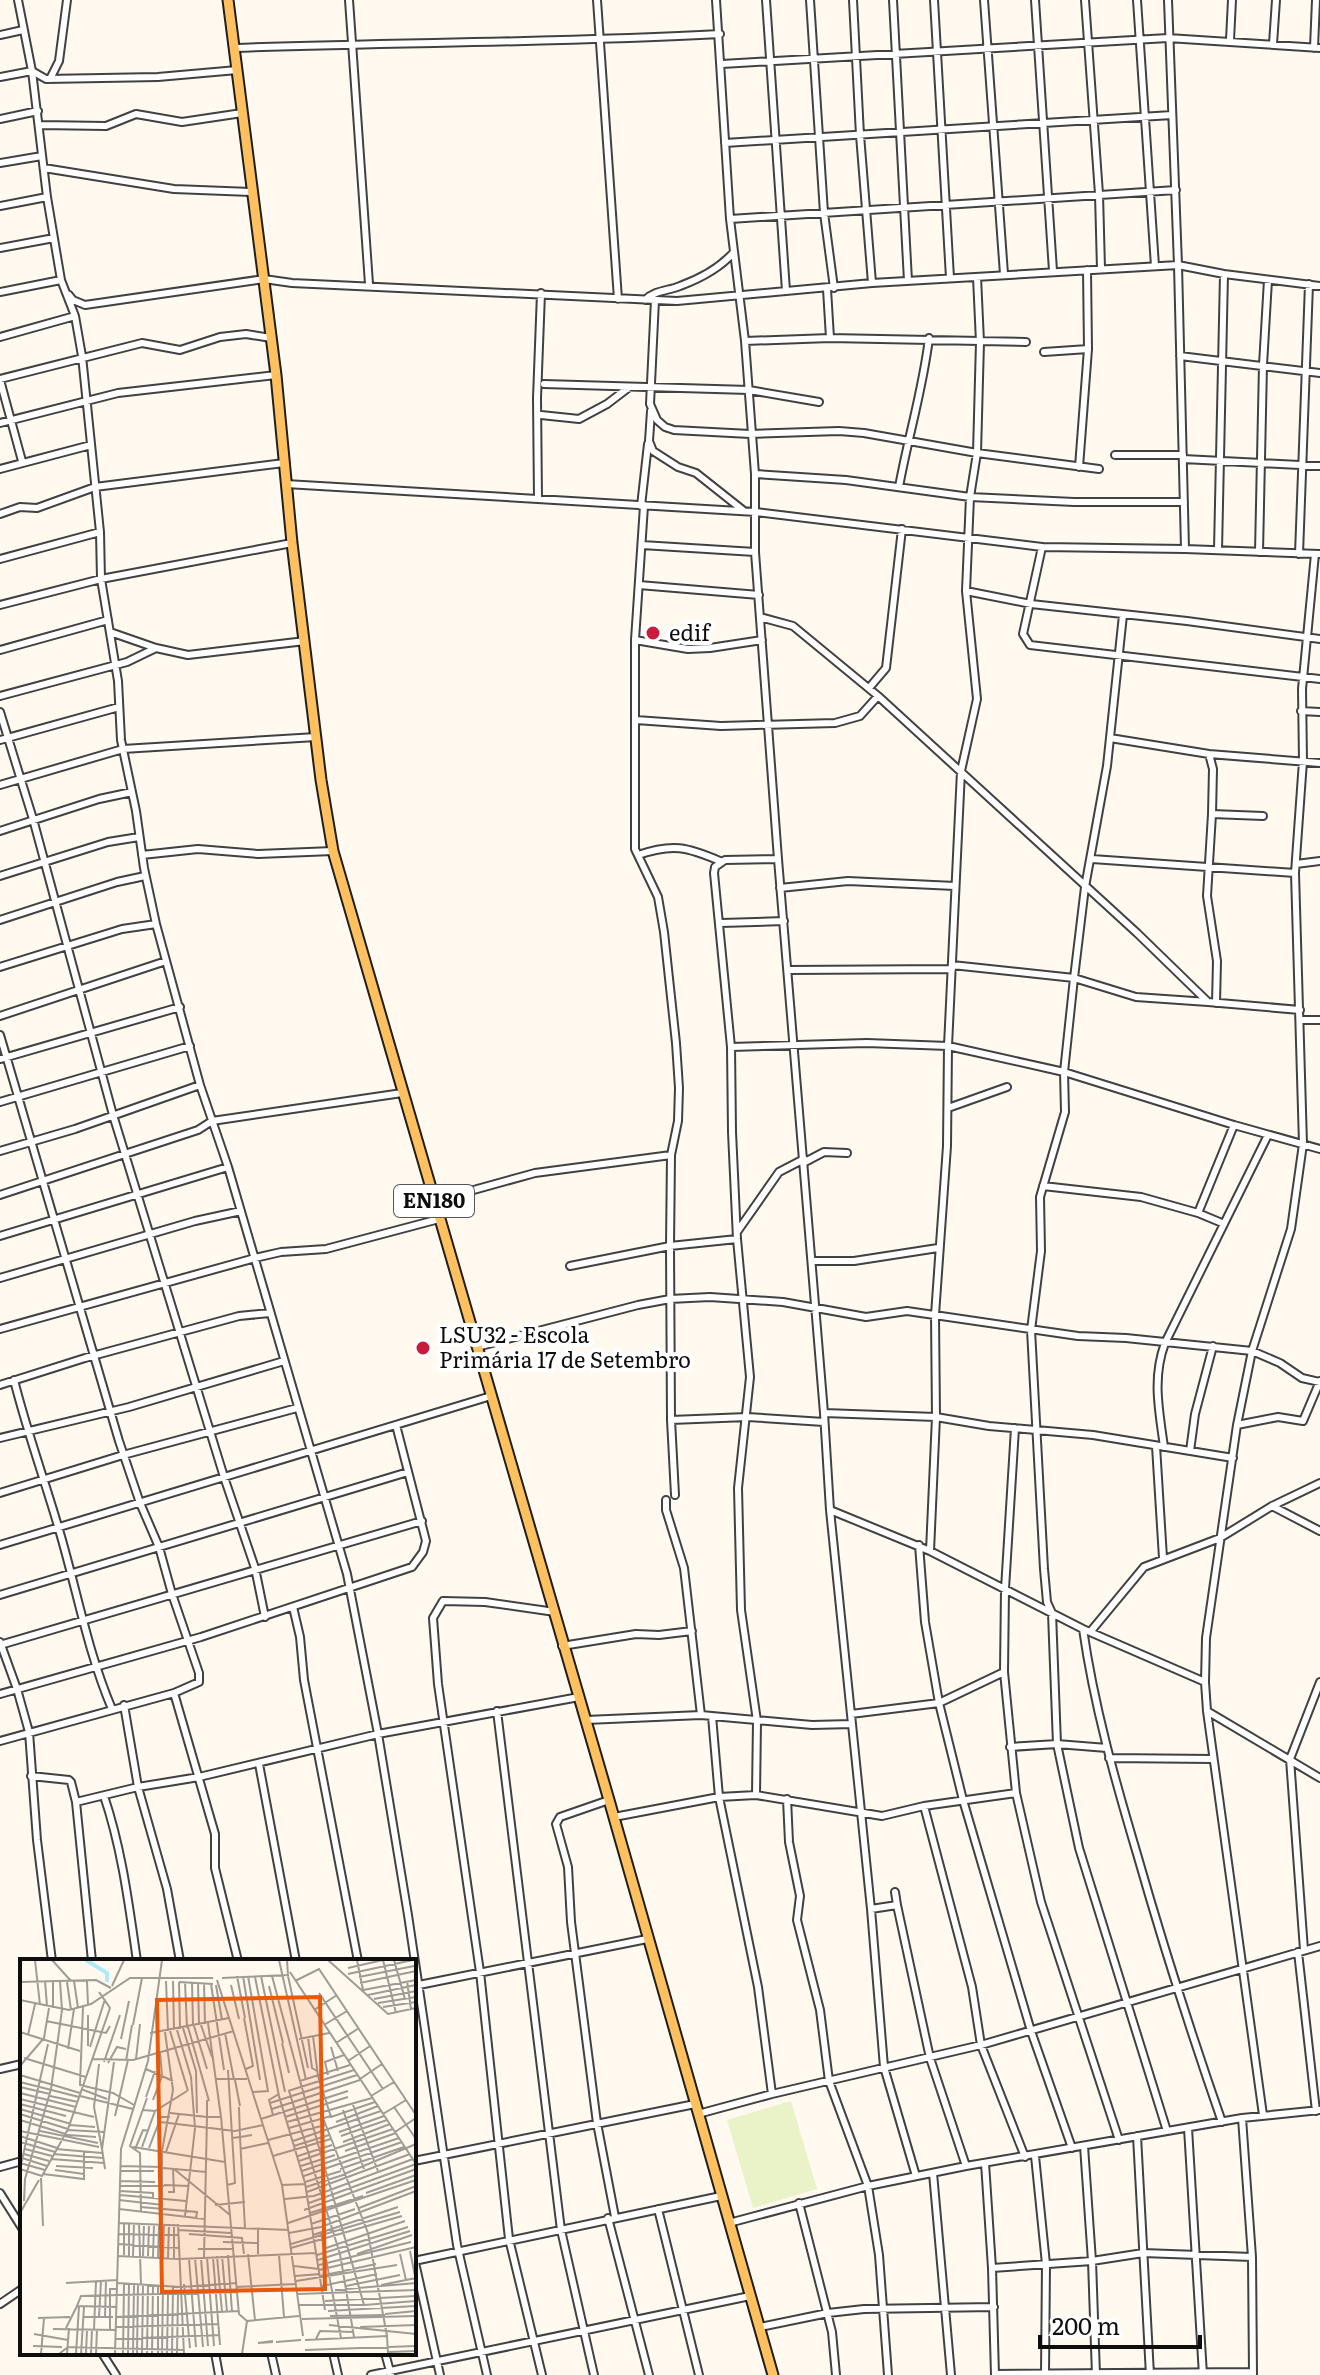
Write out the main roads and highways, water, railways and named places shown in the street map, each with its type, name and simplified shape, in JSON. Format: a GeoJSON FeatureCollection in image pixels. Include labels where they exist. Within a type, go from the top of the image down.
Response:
{"type":"FeatureCollection","features":[{"type":"Feature","properties":{"kind":"main road","name":"EN180"},"geometry":{"type":"LineString","coordinates":[[228,0],[276,375],[292,543],[333,851],[773,2375]]}},
{"type":"Feature","properties":{"kind":"place","name":"edif"},"geometry":{"type":"Point","coordinates":[653,633]}},
{"type":"Feature","properties":{"kind":"place","name":"LSU32 - Escola Primária 17 de Setembro"},"geometry":{"type":"Point","coordinates":[423,1348]}}]}
